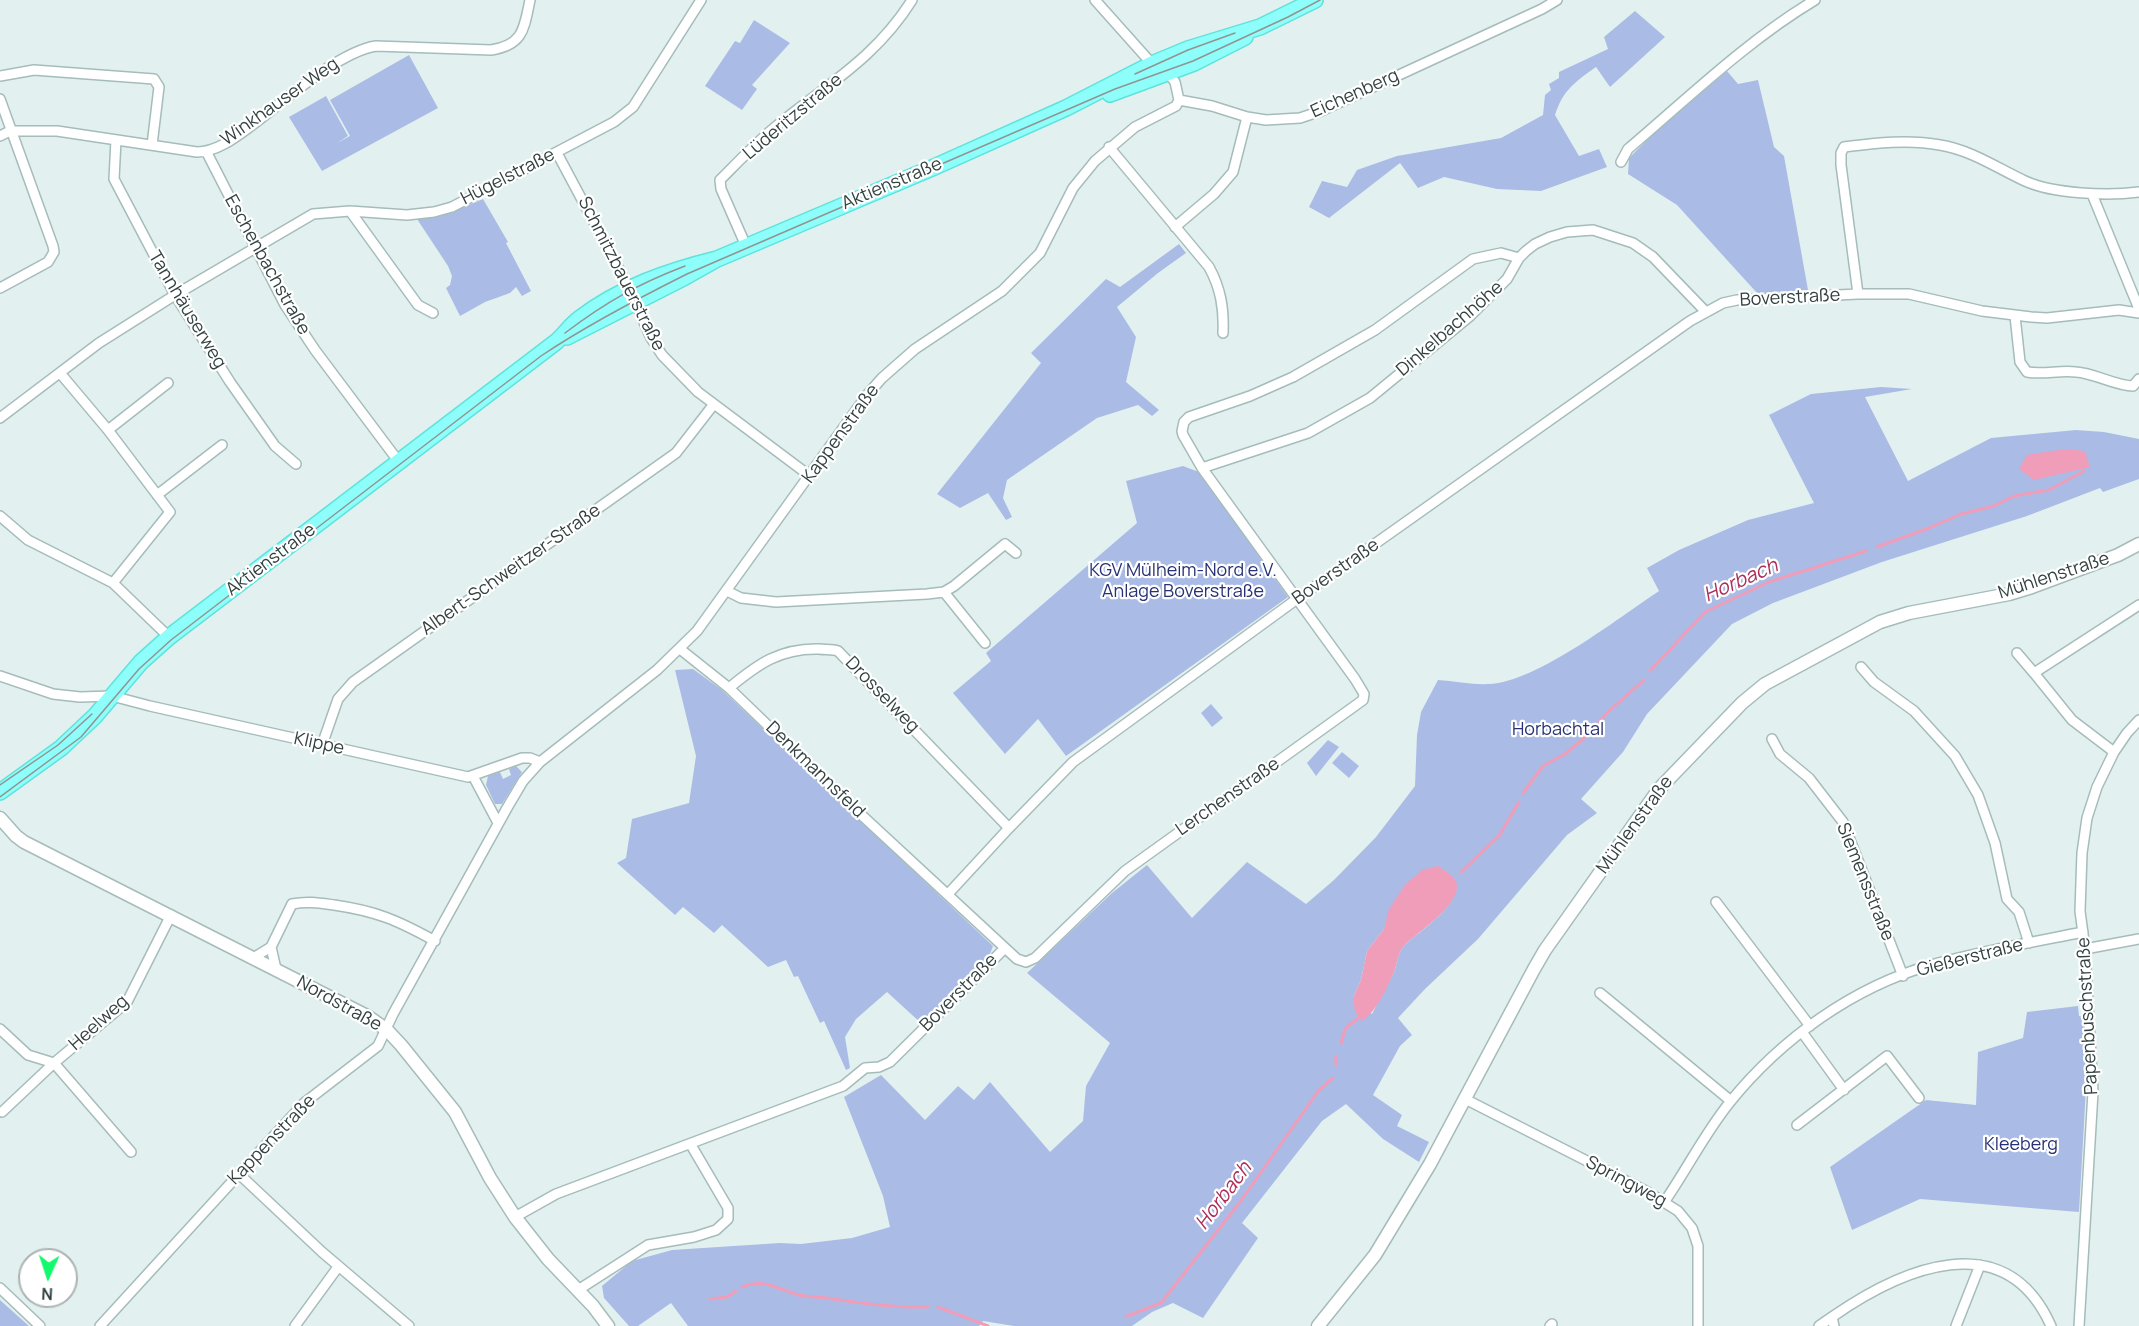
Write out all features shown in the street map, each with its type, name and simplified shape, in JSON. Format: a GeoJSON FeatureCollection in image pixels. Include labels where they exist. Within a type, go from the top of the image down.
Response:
{"type":"FeatureCollection","features":[{"type":"Feature","properties":{"kind":"main road","name":"Aktienstraße"},"geometry":{"type":"LineString","coordinates":[[556,342],[717,259],[1160,68],[1235,44],[1260,27],[1316,0]]}},
{"type":"Feature","properties":{"kind":"main road","name":"Aktienstraße"},"geometry":{"type":"LineString","coordinates":[[0,792],[61,748],[95,716],[137,667],[169,637],[556,342],[578,320],[629,288],[685,267],[717,259]]}},
{"type":"Feature","properties":{"kind":"street","name":"Winkhauser Weg"},"geometry":{"type":"LineString","coordinates":[[0,136],[10,131],[57,131],[206,151],[236,137],[330,66],[358,51],[376,46],[491,50],[509,45],[522,34],[530,0]]}},
{"type":"Feature","properties":{"kind":"street","name":"Hügelstraße"},"geometry":{"type":"LineString","coordinates":[[0,418],[99,343],[175,294],[313,214],[350,211],[407,215],[452,207],[614,122],[633,107],[701,0]]}},
{"type":"Feature","properties":{"kind":"street","name":"Lüderitzstraße"},"geometry":{"type":"LineString","coordinates":[[746,246],[720,182],[774,129],[877,46],[902,18],[912,0]]}},
{"type":"Feature","properties":{"kind":"street","name":"Eichenberg"},"geometry":{"type":"LineString","coordinates":[[1179,100],[1212,106],[1247,117],[1275,120],[1311,115],[1542,9],[1557,0]]}},
{"type":"Feature","properties":{"kind":"street"},"geometry":{"type":"LineString","coordinates":[[1621,162],[1628,149],[1723,69],[1787,18],[1815,0]]}},
{"type":"Feature","properties":{"kind":"street"},"geometry":{"type":"LineString","coordinates":[[1102,2],[1175,82],[1179,100]]}},
{"type":"Feature","properties":{"kind":"street"},"geometry":{"type":"LineString","coordinates":[[0,76],[34,70],[154,80],[159,87],[152,145]]}},
{"type":"Feature","properties":{"kind":"street"},"geometry":{"type":"LineString","coordinates":[[0,99],[54,252],[48,262],[0,288]]}},
{"type":"Feature","properties":{"kind":"street","name":"Kappenstraße"},"geometry":{"type":"LineString","coordinates":[[100,1326],[304,1103],[378,1046],[523,781],[540,762],[657,670],[680,649],[704,623],[728,591],[867,395],[890,370],[915,349],[996,296],[1040,254],[1073,188],[1095,161],[1135,127],[1176,106],[1179,100]]}},
{"type":"Feature","properties":{"kind":"street"},"geometry":{"type":"LineString","coordinates":[[1175,227],[1214,194],[1233,172],[1247,117]]}},
{"type":"Feature","properties":{"kind":"street","name":"Tannhäuserweg"},"geometry":{"type":"LineString","coordinates":[[116,140],[114,179],[175,294],[230,382],[275,446],[296,464]]}},
{"type":"Feature","properties":{"kind":"street"},"geometry":{"type":"LineString","coordinates":[[1858,294],[1840,165],[1844,147],[1892,142],[1941,145],[1981,158],[2035,185],[2092,194],[2139,192]]}},
{"type":"Feature","properties":{"kind":"street"},"geometry":{"type":"LineString","coordinates":[[1109,147],[1209,267],[1215,279],[1224,313],[1222,333]]}},
{"type":"Feature","properties":{"kind":"street","name":"Eschenbachstraße"},"geometry":{"type":"LineString","coordinates":[[206,151],[285,305],[315,350],[399,462]]}},
{"type":"Feature","properties":{"kind":"street","name":"Schmitzbauerstraße"},"geometry":{"type":"LineString","coordinates":[[557,153],[629,288],[651,338],[662,356],[687,382],[714,404],[810,476]]}},
{"type":"Feature","properties":{"kind":"street"},"geometry":{"type":"LineString","coordinates":[[2092,194],[2139,311]]}},
{"type":"Feature","properties":{"kind":"street"},"geometry":{"type":"LineString","coordinates":[[350,211],[418,305],[433,313]]}},
{"type":"Feature","properties":{"kind":"street","name":"Dinkelbachhöhe"},"geometry":{"type":"LineString","coordinates":[[1202,468],[1308,433],[1370,398],[1470,316],[1507,279],[1519,258],[1534,244],[1567,232],[1593,230],[1613,235],[1647,251],[1705,311]]}},
{"type":"Feature","properties":{"kind":"street"},"geometry":{"type":"LineString","coordinates":[[1297,599],[1202,468],[1183,435],[1182,428],[1189,417],[1283,382],[1365,337],[1473,259],[1493,253],[1519,258]]}},
{"type":"Feature","properties":{"kind":"street","name":"Boverstraße"},"geometry":{"type":"LineString","coordinates":[[515,1217],[556,1194],[843,1086],[865,1068],[879,1067],[890,1062],[1005,948],[948,894],[1073,762],[1297,599],[1705,311],[1737,300],[1909,294],[2015,316],[2047,318],[2119,310],[2139,311]]}},
{"type":"Feature","properties":{"kind":"street"},"geometry":{"type":"LineString","coordinates":[[2015,316],[2020,362],[2027,372],[2077,372],[2101,376],[2126,386],[2133,386],[2139,379]]}},
{"type":"Feature","properties":{"kind":"street"},"geometry":{"type":"LineString","coordinates":[[60,373],[108,430],[170,512],[113,583]]}},
{"type":"Feature","properties":{"kind":"street"},"geometry":{"type":"LineString","coordinates":[[108,430],[168,383]]}},
{"type":"Feature","properties":{"kind":"street","name":"Albert-Schweitzer-Straße"},"geometry":{"type":"LineString","coordinates":[[322,745],[334,706],[348,686],[676,453],[714,404]]}},
{"type":"Feature","properties":{"kind":"street"},"geometry":{"type":"LineString","coordinates":[[157,495],[222,446]]}},
{"type":"Feature","properties":{"kind":"street"},"geometry":{"type":"LineString","coordinates":[[0,516],[28,540],[113,583],[169,637]]}},
{"type":"Feature","properties":{"kind":"street"},"geometry":{"type":"LineString","coordinates":[[728,591],[741,598],[776,602],[944,592],[1005,544],[1016,553]]}},
{"type":"Feature","properties":{"kind":"street","name":"Mühlenstraße"},"geometry":{"type":"LineString","coordinates":[[1318,1326],[1375,1255],[1430,1164],[1534,969],[1647,803],[1678,767],[1753,693],[1765,684],[1880,622],[1909,613],[2009,594],[2118,555],[2139,544]]}},
{"type":"Feature","properties":{"kind":"street"},"geometry":{"type":"LineString","coordinates":[[944,592],[985,643]]}},
{"type":"Feature","properties":{"kind":"street","name":"Lerchenstraße"},"geometry":{"type":"LineString","coordinates":[[1005,948],[1017,959],[1026,962],[1035,958],[1125,871],[1363,700],[1364,694],[1355,678],[1297,599]]}},
{"type":"Feature","properties":{"kind":"street"},"geometry":{"type":"LineString","coordinates":[[2034,673],[2139,605]]}},
{"type":"Feature","properties":{"kind":"street","name":"Denkmannsfeld"},"geometry":{"type":"LineString","coordinates":[[680,649],[729,688],[841,796],[948,894]]}},
{"type":"Feature","properties":{"kind":"street","name":"Drosselweg"},"geometry":{"type":"LineString","coordinates":[[729,688],[754,667],[782,654],[802,649],[834,650],[841,653],[1009,828]]}},
{"type":"Feature","properties":{"kind":"street"},"geometry":{"type":"LineString","coordinates":[[2017,653],[2072,720],[2114,752]]}},
{"type":"Feature","properties":{"kind":"street"},"geometry":{"type":"LineString","coordinates":[[1861,667],[1874,682],[1914,711],[1955,756],[1978,795],[1995,843],[2007,899],[2019,912],[2029,943]]}},
{"type":"Feature","properties":{"kind":"street","name":"Klippe"},"geometry":{"type":"LineString","coordinates":[[0,676],[15,683],[53,694],[80,697],[112,696],[322,745],[473,776]]}},
{"type":"Feature","properties":{"kind":"street","name":"Papenbuschstraße"},"geometry":{"type":"LineString","coordinates":[[2079,1326],[2093,1092],[2085,949],[2080,911],[2081,873],[2087,818],[2097,787],[2114,752],[2139,720]]}},
{"type":"Feature","properties":{"kind":"street","name":"Siemensstraße"},"geometry":{"type":"LineString","coordinates":[[1772,739],[1779,754],[1809,778],[1843,822],[1903,975]]}},
{"type":"Feature","properties":{"kind":"street"},"geometry":{"type":"LineString","coordinates":[[498,824],[473,776],[522,758],[540,762]]}},
{"type":"Feature","properties":{"kind":"street","name":"Nordstraße"},"geometry":{"type":"LineString","coordinates":[[0,818],[24,842],[367,1016],[387,1030],[455,1112],[490,1178],[515,1217],[548,1259],[593,1305],[608,1326]]}},
{"type":"Feature","properties":{"kind":"street"},"geometry":{"type":"LineString","coordinates":[[253,958],[271,947],[292,904],[305,901],[374,912],[396,920],[435,941]]}},
{"type":"Feature","properties":{"kind":"street"},"geometry":{"type":"LineString","coordinates":[[1716,902],[1806,1029],[1844,1090]]}},
{"type":"Feature","properties":{"kind":"street","name":"Heelweg"},"geometry":{"type":"LineString","coordinates":[[2,1112],[54,1063],[127,1002],[171,915]]}},
{"type":"Feature","properties":{"kind":"street","name":"Gießerstraße"},"geometry":{"type":"LineString","coordinates":[[1665,1201],[1711,1128],[1731,1101],[1788,1041],[1806,1029],[1870,990],[1930,965],[2083,932]]}},
{"type":"Feature","properties":{"kind":"street"},"geometry":{"type":"LineString","coordinates":[[2085,949],[2139,939]]}},
{"type":"Feature","properties":{"kind":"street"},"geometry":{"type":"LineString","coordinates":[[271,947],[276,969]]}},
{"type":"Feature","properties":{"kind":"street"},"geometry":{"type":"LineString","coordinates":[[1600,993],[1731,1101]]}},
{"type":"Feature","properties":{"kind":"street"},"geometry":{"type":"LineString","coordinates":[[0,1029],[28,1055],[54,1063],[131,1152]]}},
{"type":"Feature","properties":{"kind":"street"},"geometry":{"type":"LineString","coordinates":[[1797,1125],[1887,1056],[1919,1098]]}},
{"type":"Feature","properties":{"kind":"street","name":"Springweg"},"geometry":{"type":"LineString","coordinates":[[1465,1099],[1665,1201],[1686,1220],[1696,1237],[1700,1256],[1698,1326]]}},
{"type":"Feature","properties":{"kind":"street"},"geometry":{"type":"LineString","coordinates":[[578,1290],[648,1245],[694,1237],[723,1226],[728,1219],[728,1208],[691,1145]]}},
{"type":"Feature","properties":{"kind":"street"},"geometry":{"type":"LineString","coordinates":[[238,1174],[338,1267],[409,1326]]}},
{"type":"Feature","properties":{"kind":"street"},"geometry":{"type":"LineString","coordinates":[[1819,1326],[1833,1322],[1870,1292],[1909,1276],[1950,1264],[1980,1264],[2017,1279],[2040,1304],[2051,1326]]}},
{"type":"Feature","properties":{"kind":"street"},"geometry":{"type":"LineString","coordinates":[[1956,1326],[1980,1264]]}},
{"type":"Feature","properties":{"kind":"street"},"geometry":{"type":"LineString","coordinates":[[295,1326],[338,1267]]}},
{"type":"Feature","properties":{"kind":"street"},"geometry":{"type":"LineString","coordinates":[[0,1288],[40,1326]]}},
{"type":"Feature","properties":{"kind":"green space"},"geometry":{"type":"Polygon","coordinates":[[[1635,11],[1665,37],[1610,87],[1596,67],[1571,87],[1558,106],[1555,115],[1579,156],[1599,149],[1607,167],[1541,191],[1497,189],[1444,177],[1418,188],[1400,163],[1329,218],[1309,207],[1322,181],[1347,187],[1357,170],[1397,156],[1501,138],[1543,115],[1545,95],[1551,90],[1549,84],[1559,78],[1559,72],[1608,49],[1604,37],[1635,11]]]}},
{"type":"Feature","properties":{"kind":"green space"},"geometry":{"type":"Polygon","coordinates":[[[754,20],[790,43],[752,85],[757,89],[742,110],[705,86],[735,41],[740,43],[754,20]]]}},
{"type":"Feature","properties":{"kind":"green space"},"geometry":{"type":"Polygon","coordinates":[[[409,55],[438,108],[322,171],[289,117],[326,96],[348,136],[337,143],[350,136],[330,100],[409,55]]]}},
{"type":"Feature","properties":{"kind":"green space"},"geometry":{"type":"Polygon","coordinates":[[[1727,71],[1738,84],[1758,80],[1774,147],[1784,156],[1808,290],[1757,293],[1677,205],[1628,174],[1629,158],[1659,128],[1727,71]]]}},
{"type":"Feature","properties":{"kind":"green space"},"geometry":{"type":"Polygon","coordinates":[[[483,199],[508,242],[506,243],[531,291],[522,296],[516,287],[510,293],[485,302],[460,316],[446,288],[450,285],[452,276],[448,266],[417,219],[446,214],[483,199]]]}},
{"type":"Feature","properties":{"kind":"green space"},"geometry":{"type":"Polygon","coordinates":[[[1179,244],[1186,253],[1117,307],[1136,337],[1126,382],[1159,410],[1152,416],[1138,405],[1097,418],[1007,480],[1003,498],[1012,517],[1006,520],[988,493],[960,508],[937,494],[1041,363],[1031,353],[1106,279],[1120,287],[1179,244]]]}},
{"type":"Feature","properties":{"kind":"green space","name":"Horbachtal"},"geometry":{"type":"Polygon","coordinates":[[[1881,387],[1912,389],[1865,397],[1908,481],[1991,438],[2076,430],[2104,432],[2139,439],[2139,479],[2103,492],[2100,488],[2027,516],[1882,562],[1773,603],[1732,624],[1647,714],[1623,752],[1581,799],[1597,813],[1567,835],[1478,939],[1398,1018],[1412,1035],[1400,1046],[1373,1095],[1402,1115],[1397,1126],[1429,1142],[1419,1162],[1383,1139],[1346,1104],[1322,1121],[1242,1223],[1258,1238],[1203,1318],[1173,1303],[1152,1312],[1132,1326],[1014,1326],[983,1321],[979,1326],[688,1326],[671,1303],[638,1326],[629,1326],[604,1298],[602,1286],[632,1261],[672,1250],[780,1243],[801,1244],[852,1238],[890,1227],[883,1196],[844,1097],[881,1075],[925,1120],[958,1086],[974,1100],[990,1082],[1050,1152],[1083,1121],[1086,1086],[1110,1043],[1027,973],[1112,893],[1147,865],[1192,918],[1247,862],[1306,904],[1334,880],[1376,837],[1415,786],[1417,735],[1421,712],[1438,680],[1489,684],[1508,681],[1530,672],[1577,647],[1659,591],[1647,568],[1679,550],[1748,520],[1814,503],[1769,415],[1811,394],[1881,387]],[[1454,878],[1384,929],[1367,951],[1361,980],[1353,998],[1372,1014],[1394,972],[1402,949],[1447,907],[1453,898],[1454,878]]]}},
{"type":"Feature","properties":{"kind":"green space","name":"KGV Mülheim-Nord e.V. Anlage Boverstraße"},"geometry":{"type":"Polygon","coordinates":[[[1183,466],[1199,472],[1288,597],[1066,756],[1038,719],[1005,754],[953,693],[991,661],[986,653],[1137,523],[1126,481],[1183,466]]]}},
{"type":"Feature","properties":{"kind":"green space"},"geometry":{"type":"Polygon","coordinates":[[[693,669],[722,690],[993,946],[990,954],[922,1024],[887,992],[856,1019],[845,1037],[850,1068],[846,1070],[824,1021],[820,1023],[798,976],[794,977],[786,960],[768,967],[722,925],[714,933],[683,907],[675,915],[617,863],[626,858],[632,819],[689,803],[696,756],[675,670],[693,669]]]}},
{"type":"Feature","properties":{"kind":"green space"},"geometry":{"type":"Polygon","coordinates":[[[1211,704],[1223,718],[1212,727],[1201,713],[1211,704]]]}},
{"type":"Feature","properties":{"kind":"green space"},"geometry":{"type":"Polygon","coordinates":[[[1328,740],[1339,747],[1316,776],[1307,763],[1328,740]]]}},
{"type":"Feature","properties":{"kind":"green space"},"geometry":{"type":"Polygon","coordinates":[[[1342,752],[1359,766],[1349,778],[1332,763],[1342,752]]]}},
{"type":"Feature","properties":{"kind":"green space"},"geometry":{"type":"Polygon","coordinates":[[[516,766],[522,772],[502,804],[495,804],[486,785],[488,776],[500,772],[503,779],[511,775],[509,769],[516,766]]]}},
{"type":"Feature","properties":{"kind":"green space","name":"Kleeberg"},"geometry":{"type":"Polygon","coordinates":[[[2078,1006],[2079,1016],[2083,1016],[2086,1088],[2079,1212],[1920,1199],[1852,1230],[1830,1167],[1926,1100],[1976,1105],[1978,1052],[2023,1038],[2027,1012],[2078,1006]]]}},
{"type":"Feature","properties":{"kind":"green space"},"geometry":{"type":"Polygon","coordinates":[[[0,1300],[29,1326],[0,1326],[0,1300]]]}},
{"type":"Feature","properties":{"kind":"shaded area"},"geometry":{"type":"Polygon","coordinates":[[[2065,449],[2085,451],[2090,467],[2034,480],[2019,469],[2027,455],[2065,449]]]}},
{"type":"Feature","properties":{"kind":"shaded area"},"geometry":{"type":"Polygon","coordinates":[[[1438,866],[1454,879],[1457,885],[1456,894],[1444,911],[1402,949],[1381,999],[1362,1021],[1355,1012],[1353,998],[1361,980],[1367,951],[1384,929],[1389,909],[1405,885],[1422,870],[1438,866]]]}},
{"type":"Feature","properties":{"kind":"waterway","name":"Horbach"},"geometry":{"type":"LineString","coordinates":[[1877,547],[1961,514],[1994,506],[2014,496],[2049,490],[2084,471]]}},
{"type":"Feature","properties":{"kind":"waterway","name":"Horbach"},"geometry":{"type":"LineString","coordinates":[[1650,671],[1705,612],[1769,582],[1866,551]]}},
{"type":"Feature","properties":{"kind":"waterway","name":"Horbach"},"geometry":{"type":"LineString","coordinates":[[1523,793],[1543,766],[1565,754],[1589,734],[1608,712],[1644,680]]}},
{"type":"Feature","properties":{"kind":"waterway","name":"Horbach"},"geometry":{"type":"LineString","coordinates":[[1461,872],[1499,836],[1519,802]]}},
{"type":"Feature","properties":{"kind":"waterway","name":"Horbach"},"geometry":{"type":"LineString","coordinates":[[1341,1043],[1345,1029],[1359,1017]]}},
{"type":"Feature","properties":{"kind":"waterway","name":"Horbach"},"geometry":{"type":"LineString","coordinates":[[1336,1056],[1336,1065]]}},
{"type":"Feature","properties":{"kind":"waterway","name":"Horbach"},"geometry":{"type":"LineString","coordinates":[[1127,1316],[1161,1303],[1240,1202],[1319,1090],[1333,1078]]}},
{"type":"Feature","properties":{"kind":"waterway","name":"Horbach"},"geometry":{"type":"LineString","coordinates":[[742,1287],[765,1284],[806,1296],[890,1306],[928,1307]]}},
{"type":"Feature","properties":{"kind":"waterway","name":"Horbach"},"geometry":{"type":"LineString","coordinates":[[710,1299],[727,1297],[736,1291]]}},
{"type":"Feature","properties":{"kind":"waterway","name":"Horbach"},"geometry":{"type":"LineString","coordinates":[[938,1307],[988,1326]]}},
{"type":"Feature","properties":{"kind":"tram line"},"geometry":{"type":"LineString","coordinates":[[0,797],[81,737],[139,669],[171,640],[541,356],[576,334],[687,274],[1115,89],[1193,61],[1320,0]]}},
{"type":"Feature","properties":{"kind":"tram line"},"geometry":{"type":"LineString","coordinates":[[1135,74],[1188,50],[1235,33]]}},
{"type":"Feature","properties":{"kind":"tram line"},"geometry":{"type":"LineString","coordinates":[[565,333],[623,295],[685,266]]}},
{"type":"Feature","properties":{"kind":"tram line"},"geometry":{"type":"LineString","coordinates":[[0,785],[58,745],[92,714]]}}]}
